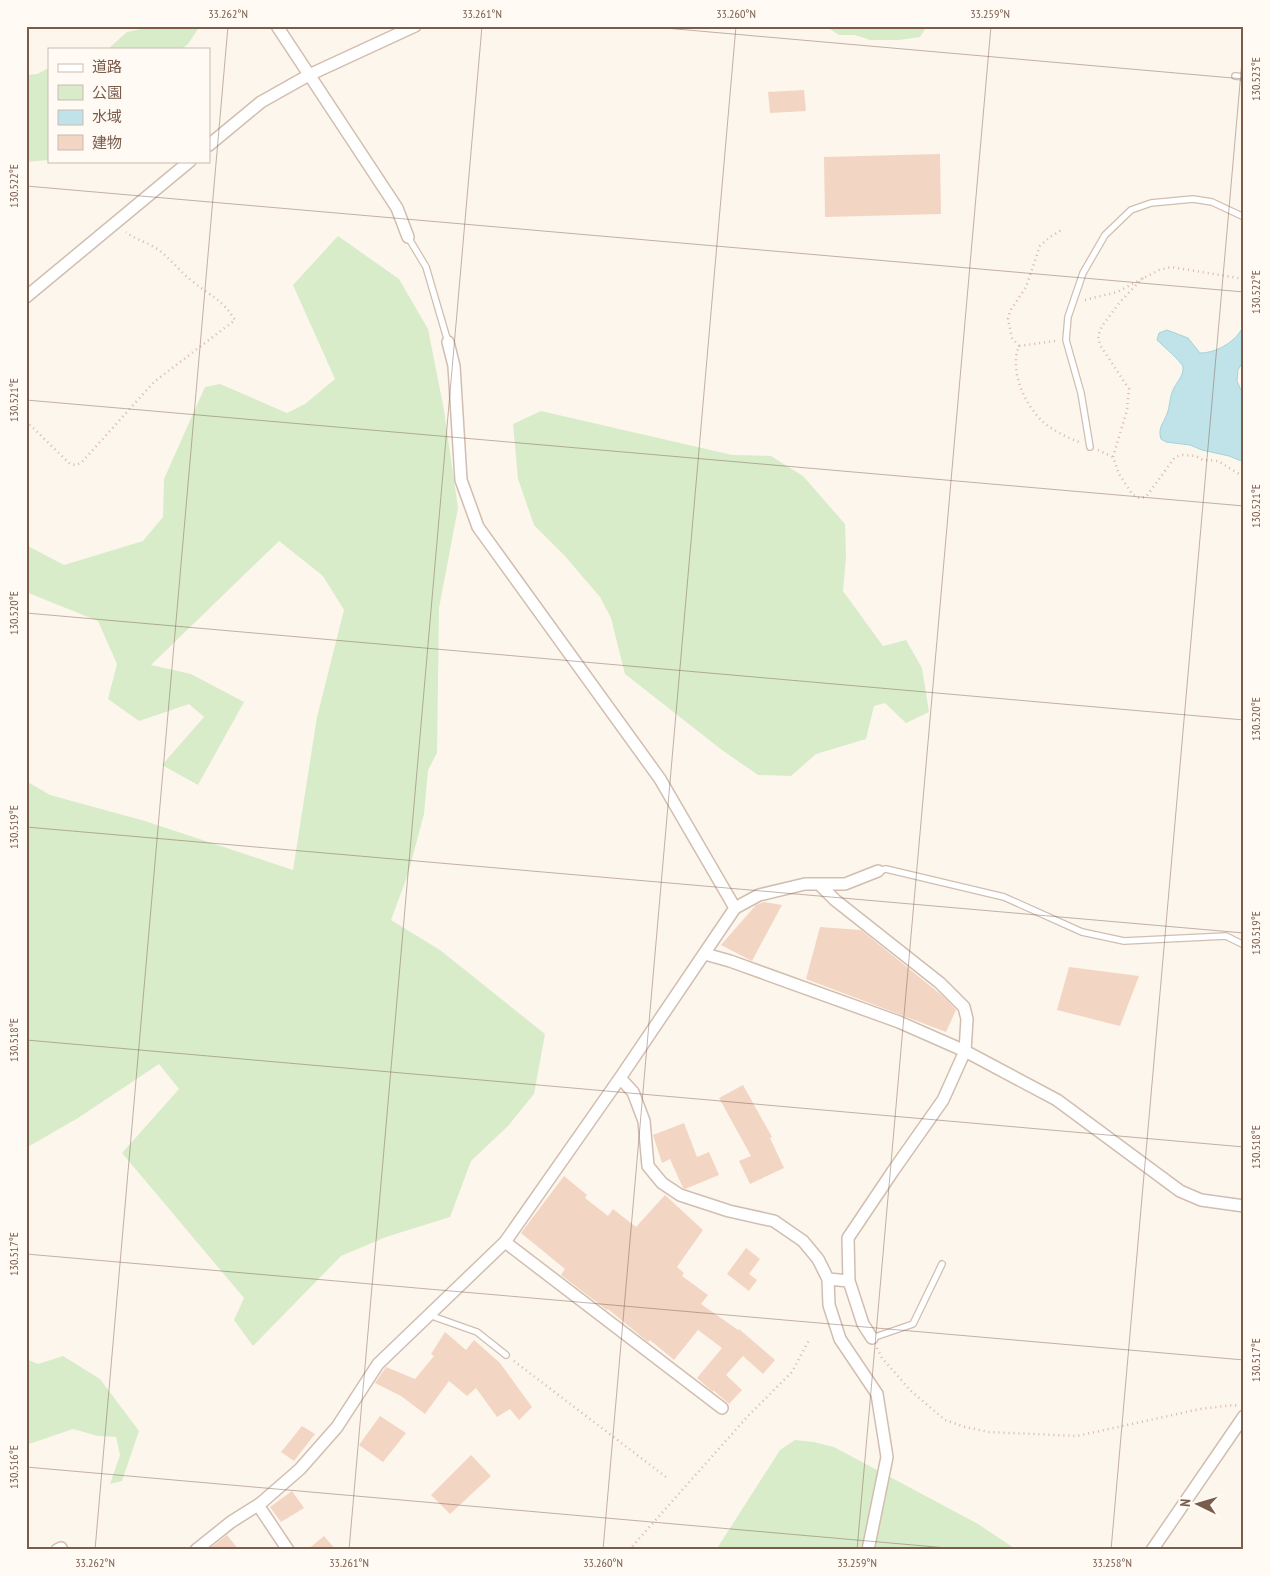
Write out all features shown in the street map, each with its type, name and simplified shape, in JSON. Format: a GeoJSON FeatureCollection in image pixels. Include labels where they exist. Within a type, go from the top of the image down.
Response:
{"type":"FeatureCollection","features":[{"type":"Feature","properties":{"kind":"street"},"geometry":{"type":"LineString","coordinates":[[277,26],[398,208],[408,238]]}},
{"type":"Feature","properties":{"kind":"street"},"geometry":{"type":"LineString","coordinates":[[210,144],[260,102],[309,75],[415,26]]}},
{"type":"Feature","properties":{"kind":"street"},"geometry":{"type":"LineString","coordinates":[[26,297],[189,162]]}},
{"type":"Feature","properties":{"kind":"street"},"geometry":{"type":"LineString","coordinates":[[448,342],[454,366],[461,480],[478,527],[660,779],[735,908]]}},
{"type":"Feature","properties":{"kind":"street"},"geometry":{"type":"LineString","coordinates":[[196,1550],[231,1522],[258,1505],[300,1468],[337,1427],[378,1364],[505,1242],[620,1078],[735,908],[759,895],[805,884],[845,884],[878,871]]}},
{"type":"Feature","properties":{"kind":"street"},"geometry":{"type":"LineString","coordinates":[[819,884],[835,900],[940,983],[964,1007],[967,1019],[965,1051],[943,1100],[848,1238],[848,1281],[863,1324],[872,1338]]}},
{"type":"Feature","properties":{"kind":"street"},"geometry":{"type":"LineString","coordinates":[[705,954],[730,960],[899,1022],[965,1051],[1056,1100],[1180,1191],[1201,1200],[1244,1206]]}},
{"type":"Feature","properties":{"kind":"street"},"geometry":{"type":"LineString","coordinates":[[620,1078],[633,1092],[644,1122],[648,1166],[662,1184],[680,1195],[729,1211],[774,1222],[804,1241],[818,1259],[828,1278],[829,1305],[840,1339],[877,1394],[887,1457],[868,1550]]}},
{"type":"Feature","properties":{"kind":"street"},"geometry":{"type":"LineString","coordinates":[[505,1242],[722,1408]]}},
{"type":"Feature","properties":{"kind":"street"},"geometry":{"type":"LineString","coordinates":[[828,1278],[848,1281]]}},
{"type":"Feature","properties":{"kind":"street"},"geometry":{"type":"LineString","coordinates":[[1152,1550],[1244,1416]]}},
{"type":"Feature","properties":{"kind":"street"},"geometry":{"type":"LineString","coordinates":[[258,1505],[288,1550]]}},
{"type":"Feature","properties":{"kind":"street"},"geometry":{"type":"LineString","coordinates":[[57,1550],[61,1548],[62,1550]]}},
{"type":"Feature","properties":{"kind":"lane"},"geometry":{"type":"LineString","coordinates":[[1235,76],[1244,76]]}},
{"type":"Feature","properties":{"kind":"lane"},"geometry":{"type":"LineString","coordinates":[[1090,447],[1081,393],[1066,340],[1068,317],[1083,273],[1105,235],[1131,210],[1151,203],[1193,199],[1212,202],[1244,217]]}},
{"type":"Feature","properties":{"kind":"lane"},"geometry":{"type":"LineString","coordinates":[[408,238],[426,268],[448,342]]}},
{"type":"Feature","properties":{"kind":"lane"},"geometry":{"type":"LineString","coordinates":[[878,871],[886,869],[1004,897],[1082,932],[1124,941],[1226,936],[1244,946]]}},
{"type":"Feature","properties":{"kind":"lane"},"geometry":{"type":"LineString","coordinates":[[872,1338],[913,1324],[942,1264]]}},
{"type":"Feature","properties":{"kind":"lane"},"geometry":{"type":"LineString","coordinates":[[429,1314],[477,1332],[506,1355]]}},
{"type":"Feature","properties":{"kind":"path"},"geometry":{"type":"LineString","coordinates":[[26,421],[70,464],[76,465],[80,463],[154,382],[235,320],[228,308],[216,297],[192,281],[155,247],[132,237],[126,232],[120,219]]}},
{"type":"Feature","properties":{"kind":"path"},"geometry":{"type":"LineString","coordinates":[[1019,346],[1012,338],[1008,319],[1010,311],[1026,287],[1040,246],[1063,229]]}},
{"type":"Feature","properties":{"kind":"path"},"geometry":{"type":"LineString","coordinates":[[1073,303],[1117,292],[1159,270],[1171,267],[1244,279]]}},
{"type":"Feature","properties":{"kind":"path"},"geometry":{"type":"LineString","coordinates":[[1143,278],[1106,320],[1098,336],[1100,345],[1129,389],[1127,410],[1112,456],[1119,474],[1132,494],[1139,498],[1146,497],[1174,457],[1183,455],[1196,456],[1203,460],[1218,462],[1244,477]]}},
{"type":"Feature","properties":{"kind":"path"},"geometry":{"type":"LineString","coordinates":[[1019,346],[1066,340]]}},
{"type":"Feature","properties":{"kind":"path"},"geometry":{"type":"LineString","coordinates":[[1019,346],[1016,371],[1024,396],[1042,420],[1065,437],[1112,456]]}},
{"type":"Feature","properties":{"kind":"path"},"geometry":{"type":"LineString","coordinates":[[872,1338],[882,1358],[910,1390],[945,1420],[989,1432],[1077,1436],[1200,1409],[1234,1405],[1244,1408]]}},
{"type":"Feature","properties":{"kind":"path"},"geometry":{"type":"LineString","coordinates":[[630,1550],[747,1417],[792,1372],[809,1340]]}},
{"type":"Feature","properties":{"kind":"path"},"geometry":{"type":"LineString","coordinates":[[506,1355],[666,1477]]}},
{"type":"Feature","properties":{"kind":"green space"},"geometry":{"type":"Polygon","coordinates":[[[155,26],[200,26],[183,48],[109,48],[127,32],[155,26]]]}},
{"type":"Feature","properties":{"kind":"green space"},"geometry":{"type":"Polygon","coordinates":[[[825,26],[927,26],[920,37],[899,40],[870,40],[855,35],[839,35],[825,26]]]}},
{"type":"Feature","properties":{"kind":"green space"},"geometry":{"type":"Polygon","coordinates":[[[48,68],[48,160],[26,162],[26,75],[37,74],[48,68]]]}},
{"type":"Feature","properties":{"kind":"green space"},"geometry":{"type":"Polygon","coordinates":[[[338,236],[399,279],[428,329],[444,410],[458,508],[439,608],[437,753],[428,770],[424,814],[408,874],[391,920],[440,950],[545,1034],[534,1094],[508,1126],[471,1161],[450,1217],[386,1237],[341,1256],[253,1346],[234,1320],[244,1298],[122,1153],[179,1089],[159,1064],[78,1118],[26,1148],[26,781],[50,795],[145,821],[293,870],[317,717],[344,610],[323,576],[279,541],[151,665],[191,674],[244,702],[198,785],[162,765],[204,717],[189,704],[139,721],[108,699],[117,664],[98,621],[26,592],[26,545],[64,565],[143,541],[163,517],[164,479],[205,387],[220,384],[287,413],[305,404],[335,379],[293,285],[338,236]]]}},
{"type":"Feature","properties":{"kind":"green space"},"geometry":{"type":"Polygon","coordinates":[[[541,411],[732,455],[771,456],[803,476],[845,524],[846,557],[843,591],[883,646],[906,640],[922,668],[929,712],[906,723],[885,703],[874,706],[866,739],[816,754],[791,776],[758,775],[722,750],[625,674],[611,618],[600,597],[564,555],[534,525],[518,479],[513,424],[541,411]]]}},
{"type":"Feature","properties":{"kind":"green space"},"geometry":{"type":"Polygon","coordinates":[[[63,1356],[100,1379],[139,1431],[122,1481],[110,1484],[120,1455],[116,1437],[98,1436],[73,1429],[26,1445],[26,1359],[38,1364],[63,1356]]]}},
{"type":"Feature","properties":{"kind":"green space"},"geometry":{"type":"Polygon","coordinates":[[[795,1440],[834,1447],[978,1524],[1017,1550],[716,1550],[780,1450],[795,1440]]]}},
{"type":"Feature","properties":{"kind":"water"},"geometry":{"type":"Polygon","coordinates":[[[1244,325],[1244,349],[1237,381],[1244,397],[1244,462],[1190,445],[1166,442],[1161,439],[1160,431],[1183,367],[1157,340],[1159,333],[1167,330],[1188,338],[1200,353],[1213,351],[1226,345],[1237,336],[1244,325]]]}},
{"type":"Feature","properties":{"kind":"building"},"geometry":{"type":"Polygon","coordinates":[[[804,90],[806,111],[770,113],[768,92],[804,90]]]}},
{"type":"Feature","properties":{"kind":"building"},"geometry":{"type":"Polygon","coordinates":[[[940,154],[941,214],[825,217],[824,157],[940,154]]]}},
{"type":"Feature","properties":{"kind":"building"},"geometry":{"type":"Polygon","coordinates":[[[764,902],[782,905],[752,961],[721,945],[756,905],[764,902]]]}},
{"type":"Feature","properties":{"kind":"building"},"geometry":{"type":"Polygon","coordinates":[[[820,927],[861,930],[944,997],[956,1010],[946,1032],[806,979],[820,927]]]}},
{"type":"Feature","properties":{"kind":"building"},"geometry":{"type":"Polygon","coordinates":[[[1069,967],[1139,976],[1120,1026],[1057,1010],[1069,967]]]}},
{"type":"Feature","properties":{"kind":"building"},"geometry":{"type":"Polygon","coordinates":[[[743,1085],[772,1137],[770,1138],[784,1168],[750,1184],[739,1161],[751,1156],[719,1098],[743,1085]]]}},
{"type":"Feature","properties":{"kind":"building"},"geometry":{"type":"Polygon","coordinates":[[[684,1123],[697,1157],[709,1152],[719,1175],[685,1189],[670,1159],[662,1163],[653,1135],[684,1123]]]}},
{"type":"Feature","properties":{"kind":"building"},"geometry":{"type":"Polygon","coordinates":[[[564,1176],[587,1195],[585,1198],[608,1216],[613,1209],[636,1227],[665,1195],[703,1230],[677,1267],[684,1273],[682,1276],[708,1295],[701,1304],[739,1329],[775,1360],[763,1374],[743,1356],[726,1375],[742,1390],[729,1404],[697,1378],[722,1348],[698,1330],[674,1360],[650,1340],[648,1342],[608,1309],[561,1275],[565,1269],[521,1233],[564,1176]]]}},
{"type":"Feature","properties":{"kind":"building"},"geometry":{"type":"Polygon","coordinates":[[[746,1248],[760,1259],[749,1274],[757,1280],[749,1291],[727,1274],[746,1248]]]}},
{"type":"Feature","properties":{"kind":"building"},"geometry":{"type":"Polygon","coordinates":[[[445,1332],[466,1350],[474,1340],[500,1363],[532,1407],[519,1420],[510,1409],[497,1417],[476,1388],[467,1396],[449,1381],[425,1414],[401,1396],[375,1383],[386,1367],[415,1379],[434,1356],[431,1354],[445,1332]]]}},
{"type":"Feature","properties":{"kind":"building"},"geometry":{"type":"Polygon","coordinates":[[[380,1416],[406,1433],[383,1462],[359,1445],[380,1416]]]}},
{"type":"Feature","properties":{"kind":"building"},"geometry":{"type":"Polygon","coordinates":[[[302,1426],[315,1434],[294,1461],[281,1452],[302,1426]]]}},
{"type":"Feature","properties":{"kind":"building"},"geometry":{"type":"Polygon","coordinates":[[[471,1455],[491,1476],[450,1514],[431,1495],[471,1455]]]}},
{"type":"Feature","properties":{"kind":"building"},"geometry":{"type":"Polygon","coordinates":[[[292,1491],[304,1508],[281,1522],[270,1507],[292,1491]]]}},
{"type":"Feature","properties":{"kind":"building"},"geometry":{"type":"Polygon","coordinates":[[[227,1535],[239,1550],[208,1550],[227,1535]]]}},
{"type":"Feature","properties":{"kind":"building"},"geometry":{"type":"Polygon","coordinates":[[[324,1536],[336,1550],[307,1550],[324,1536]]]}}]}
